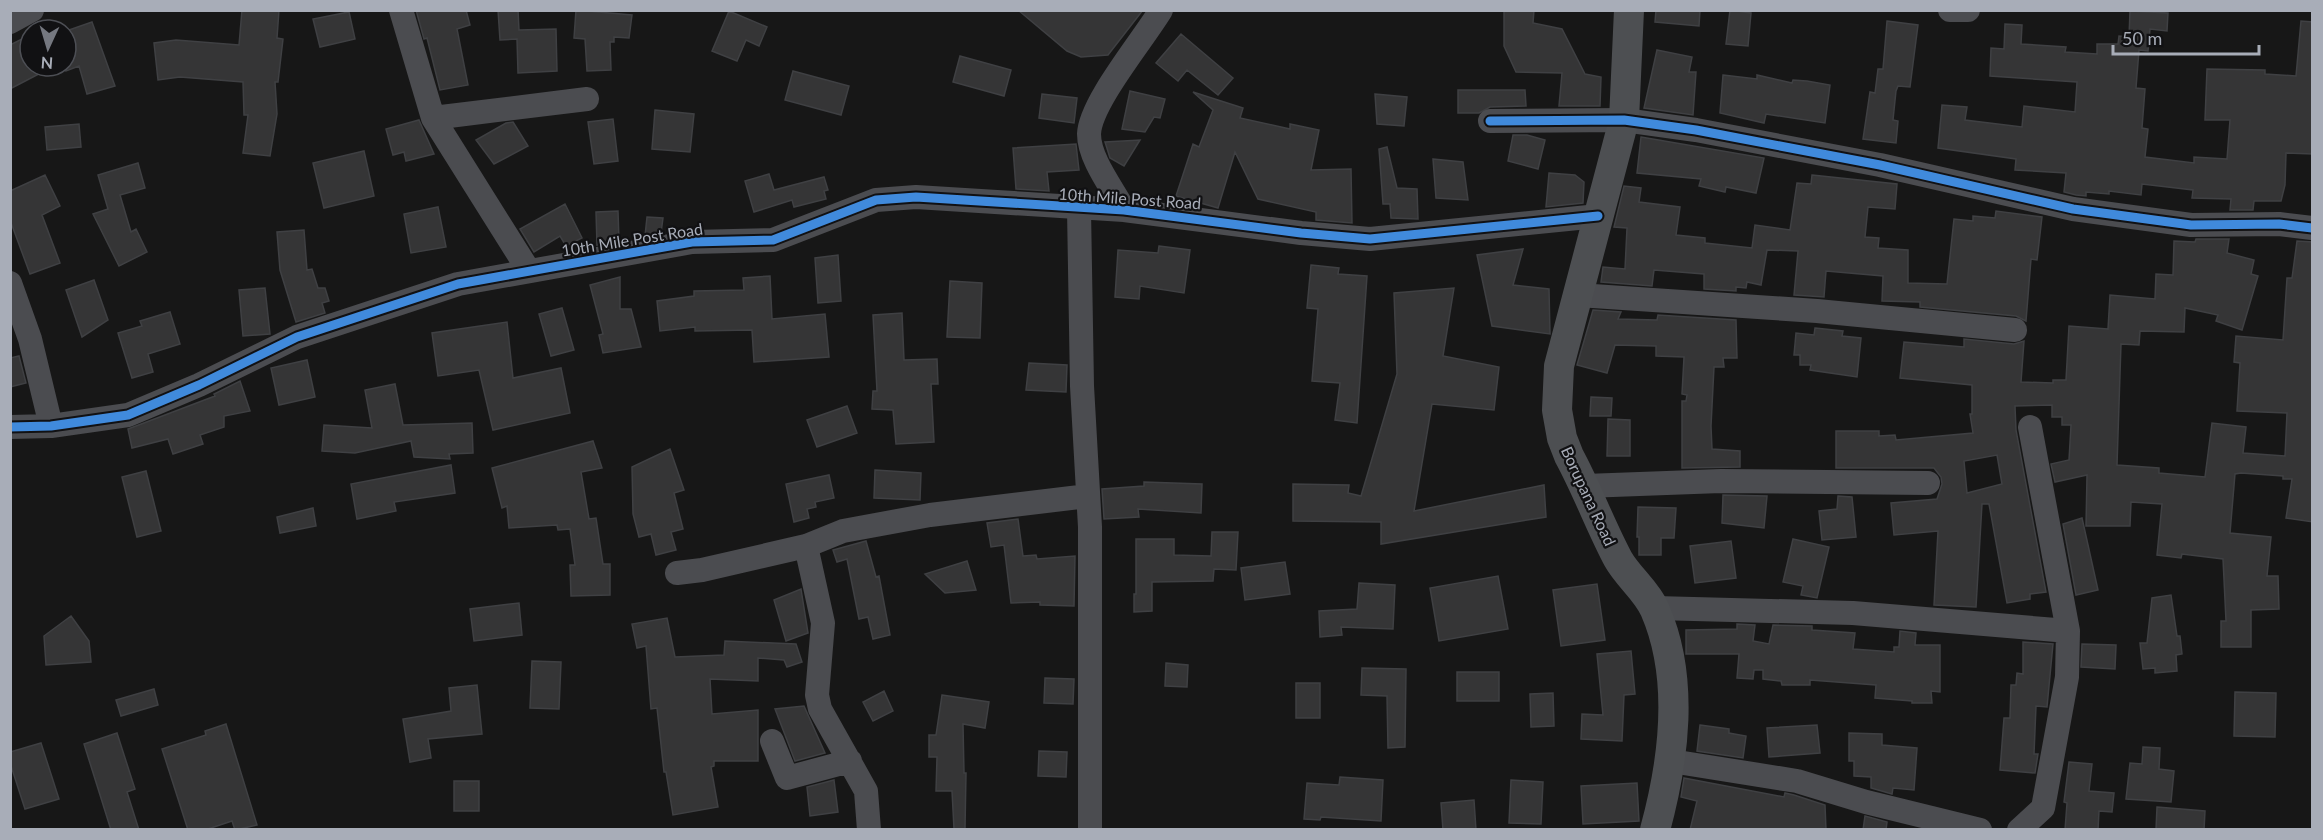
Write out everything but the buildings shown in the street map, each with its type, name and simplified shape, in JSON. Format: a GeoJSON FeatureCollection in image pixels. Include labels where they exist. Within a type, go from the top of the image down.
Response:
{"type":"FeatureCollection","features":[{"type":"Feature","properties":{"kind":"main road","name":"Borupana Road"},"geometry":{"type":"LineString","coordinates":[[1629,10],[1624,120],[1559,366],[1557,410],[1562,438],[1620,561],[1655,608],[1667,647],[1673,694],[1671,761],[1655,830]]}},
{"type":"Feature","properties":{"kind":"street"},"geometry":{"type":"LineString","coordinates":[[10,22],[32,10]]}},
{"type":"Feature","properties":{"kind":"street"},"geometry":{"type":"LineString","coordinates":[[401,10],[433,118],[529,271]]}},
{"type":"Feature","properties":{"kind":"street"},"geometry":{"type":"LineString","coordinates":[[1124,210],[1095,156],[1089,135],[1094,111],[1161,10]]}},
{"type":"Feature","properties":{"kind":"street"},"geometry":{"type":"LineString","coordinates":[[1950,10],[1968,10]]}},
{"type":"Feature","properties":{"kind":"street"},"geometry":{"type":"LineString","coordinates":[[433,118],[587,99]]}},
{"type":"Feature","properties":{"kind":"street"},"geometry":{"type":"LineString","coordinates":[[1490,121],[1624,120],[1696,130],[1880,165],[2073,209],[2191,225],[2279,224],[2313,228]]}},
{"type":"Feature","properties":{"kind":"street","name":"10th Mile Post Road"},"geometry":{"type":"LineString","coordinates":[[10,427],[51,426],[128,415],[199,385],[297,337],[458,284],[692,242],[773,240],[876,200],[916,197],[1079,209],[1124,210],[1301,233],[1370,239],[1599,216]]}},
{"type":"Feature","properties":{"kind":"street"},"geometry":{"type":"LineString","coordinates":[[1079,209],[1082,386],[1088,496],[1090,830]]}},
{"type":"Feature","properties":{"kind":"street"},"geometry":{"type":"LineString","coordinates":[[10,283],[30,339],[51,426]]}},
{"type":"Feature","properties":{"kind":"street"},"geometry":{"type":"LineString","coordinates":[[1578,296],[1817,311],[2015,330]]}},
{"type":"Feature","properties":{"kind":"street"},"geometry":{"type":"LineString","coordinates":[[2019,830],[2043,808],[2067,677],[2068,631],[2030,427]]}},
{"type":"Feature","properties":{"kind":"street"},"geometry":{"type":"LineString","coordinates":[[1585,486],[1721,481],[1928,483]]}},
{"type":"Feature","properties":{"kind":"street"},"geometry":{"type":"LineString","coordinates":[[677,573],[702,570],[806,546],[843,531],[930,515],[1088,496]]}},
{"type":"Feature","properties":{"kind":"street"},"geometry":{"type":"LineString","coordinates":[[806,546],[823,623],[817,695],[820,709],[866,791],[869,830]]}},
{"type":"Feature","properties":{"kind":"street"},"geometry":{"type":"LineString","coordinates":[[1655,608],[1853,613],[2068,631]]}},
{"type":"Feature","properties":{"kind":"street"},"geometry":{"type":"LineString","coordinates":[[772,741],[787,778],[850,761]]}},
{"type":"Feature","properties":{"kind":"street"},"geometry":{"type":"LineString","coordinates":[[1671,761],[1797,781],[1866,802],[1980,830]]}},
{"type":"Feature","properties":{"kind":"cycle path"},"geometry":{"type":"LineString","coordinates":[[1490,121],[1624,120],[1696,130],[1880,165],[2073,209],[2191,225],[2279,224],[2312,228]]}},
{"type":"Feature","properties":{"kind":"cycle path"},"geometry":{"type":"LineString","coordinates":[[10,427],[51,426],[128,415],[199,385],[297,337],[458,284],[692,242],[773,240],[876,200],[916,197],[1124,210],[1301,233],[1370,239],[1598,216]]}}]}
